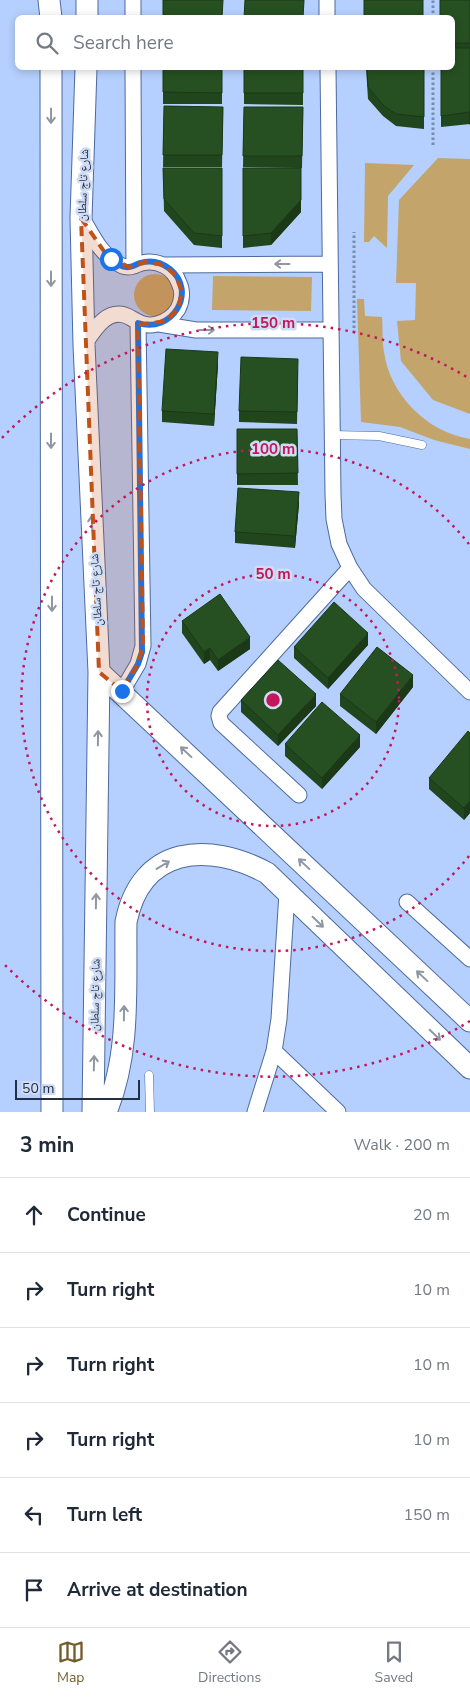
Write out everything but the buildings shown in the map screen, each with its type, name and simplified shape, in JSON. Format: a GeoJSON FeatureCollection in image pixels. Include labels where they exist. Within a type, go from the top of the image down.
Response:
{"type":"FeatureCollection","features":[{"type":"Feature","properties":{"kind":"main road"},"geometry":{"type":"LineString","coordinates":[[50,0],[51,15]]}},
{"type":"Feature","properties":{"kind":"main road"},"geometry":{"type":"LineString","coordinates":[[86,0],[87,15]]}},
{"type":"Feature","properties":{"kind":"main road"},"geometry":{"type":"LineString","coordinates":[[51,70],[52,1112]]}},
{"type":"Feature","properties":{"kind":"main road","name":"شارع تاج سلطان"},"geometry":{"type":"LineString","coordinates":[[86,70],[81,218],[84,345],[99,672],[93,1112]]}},
{"type":"Feature","properties":{"kind":"main road"},"geometry":{"type":"LineString","coordinates":[[99,672],[122,691],[470,1021]]}},
{"type":"Feature","properties":{"kind":"main road"},"geometry":{"type":"LineString","coordinates":[[106,1112],[116,1082],[124,1042],[126,922],[134,894],[152,872],[164,864],[190,854],[230,857],[267,873],[470,1068]]}},
{"type":"Feature","properties":{"kind":"street"},"geometry":{"type":"LineString","coordinates":[[133,0],[133,15]]}},
{"type":"Feature","properties":{"kind":"street"},"geometry":{"type":"LineString","coordinates":[[327,0],[328,15]]}},
{"type":"Feature","properties":{"kind":"street"},"geometry":{"type":"LineString","coordinates":[[133,70],[134,266]]}},
{"type":"Feature","properties":{"kind":"street"},"geometry":{"type":"LineString","coordinates":[[328,70],[334,519],[340,544],[350,568],[364,589],[470,692]]}},
{"type":"Feature","properties":{"kind":"street"},"geometry":{"type":"LineString","coordinates":[[81,218],[100,249],[122,266],[129,267],[151,262],[164,265],[330,264]]}},
{"type":"Feature","properties":{"kind":"street"},"geometry":{"type":"LineString","coordinates":[[159,324],[173,316],[181,301],[182,292],[176,276],[164,265]]}},
{"type":"Feature","properties":{"kind":"street"},"geometry":{"type":"LineString","coordinates":[[84,345],[101,321],[113,315],[126,316],[145,325],[159,324],[196,330],[331,330]]}},
{"type":"Feature","properties":{"kind":"street"},"geometry":{"type":"LineString","coordinates":[[122,691],[138,664],[142,652],[138,323]]}},
{"type":"Feature","properties":{"kind":"street"},"geometry":{"type":"LineString","coordinates":[[299,795],[221,723],[219,716],[220,712],[350,568]]}},
{"type":"Feature","properties":{"kind":"street"},"geometry":{"type":"LineString","coordinates":[[255,1112],[274,1051],[281,1004],[287,893]]}},
{"type":"Feature","properties":{"kind":"street"},"geometry":{"type":"LineString","coordinates":[[407,902],[470,958]]}},
{"type":"Feature","properties":{"kind":"street"},"geometry":{"type":"LineString","coordinates":[[274,1051],[338,1112]]}},
{"type":"Feature","properties":{"kind":"lane"},"geometry":{"type":"LineString","coordinates":[[332,435],[379,436],[422,445]]}},
{"type":"Feature","properties":{"kind":"lane"},"geometry":{"type":"LineString","coordinates":[[149,1075],[150,1112]]}},
{"type":"Feature","properties":{"kind":"path"},"geometry":{"type":"LineString","coordinates":[[433,0],[433,15]]}},
{"type":"Feature","properties":{"kind":"path"},"geometry":{"type":"LineString","coordinates":[[433,70],[433,145]]}},
{"type":"Feature","properties":{"kind":"path"},"geometry":{"type":"LineString","coordinates":[[354,232],[354,333]]}},
{"type":"Feature","properties":{"kind":"highlighted area"},"geometry":{"type":"Polygon","coordinates":[[[81,218],[108,257],[129,267],[145,262],[164,265],[176,276],[182,292],[178,309],[166,321],[138,325],[143,646],[138,664],[122,691],[99,672],[81,218]]]}},
{"type":"Feature","properties":{"kind":"shaded area"},"geometry":{"type":"Polygon","coordinates":[[[438,158],[470,159],[470,414],[433,400],[401,361],[397,321],[415,320],[416,283],[396,283],[399,200],[438,158]]]}},
{"type":"Feature","properties":{"kind":"shaded area"},"geometry":{"type":"Polygon","coordinates":[[[365,163],[414,165],[388,196],[387,248],[374,236],[369,242],[364,242],[365,163]]]}},
{"type":"Feature","properties":{"kind":"shaded area"},"geometry":{"type":"Polygon","coordinates":[[[151,274],[159,274],[170,280],[176,295],[170,310],[159,316],[151,316],[140,310],[134,299],[134,291],[140,280],[151,274]]]}},
{"type":"Feature","properties":{"kind":"shaded area"},"geometry":{"type":"Polygon","coordinates":[[[213,276],[312,277],[311,311],[212,310],[213,276]]]}},
{"type":"Feature","properties":{"kind":"shaded area"},"geometry":{"type":"Polygon","coordinates":[[[357,299],[364,299],[365,316],[382,317],[383,348],[388,368],[394,383],[403,397],[425,420],[454,435],[470,439],[470,449],[434,440],[400,427],[361,422],[357,299]]]}},
{"type":"Feature","properties":{"kind":"route"},"geometry":{"type":"LineString","coordinates":[[111,259],[122,266],[129,267],[145,262],[164,265],[176,276],[182,292],[178,309],[166,321],[152,325],[138,323],[142,652],[138,664],[122,691]]}}]}
